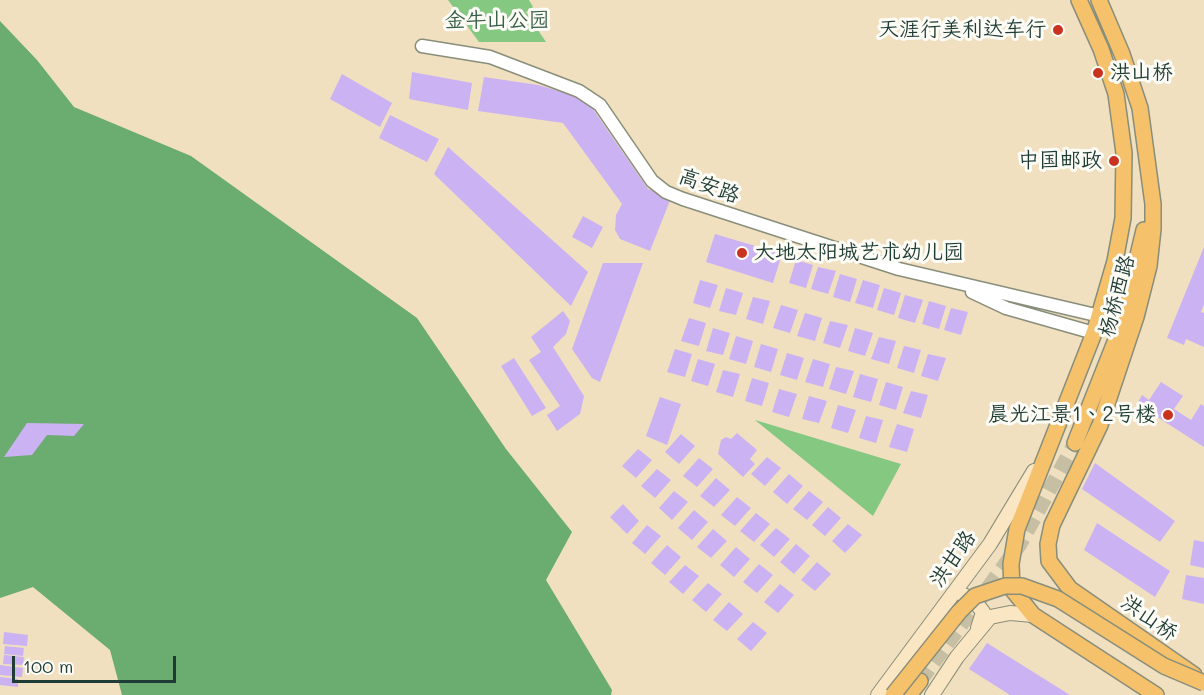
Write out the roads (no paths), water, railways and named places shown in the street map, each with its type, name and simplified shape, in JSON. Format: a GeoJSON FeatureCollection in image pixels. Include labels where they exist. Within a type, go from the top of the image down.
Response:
{"type":"FeatureCollection","features":[{"type":"Feature","properties":{"kind":"main road","name":"杨桥西路"},"geometry":{"type":"LineString","coordinates":[[1079,0],[1101,49],[1114,87],[1122,124],[1124,153],[1120,241],[1094,333],[1014,539],[1012,589],[1033,615],[1156,695]]}},
{"type":"Feature","properties":{"kind":"main road","name":"杨桥西路"},"geometry":{"type":"LineString","coordinates":[[1070,589],[1049,561],[1048,544],[1052,525],[1100,424],[1142,297],[1154,230],[1153,204],[1140,108],[1122,54],[1100,0]]}},
{"type":"Feature","properties":{"kind":"main road"},"geometry":{"type":"LineString","coordinates":[[1075,444],[1121,327],[1143,238],[1145,155]]}},
{"type":"Feature","properties":{"kind":"main road","name":"洪甘路"},"geometry":{"type":"LineString","coordinates":[[878,695],[954,596],[990,544],[1051,440]]}},
{"type":"Feature","properties":{"kind":"main road"},"geometry":{"type":"LineString","coordinates":[[893,695],[959,612],[975,596],[1005,586],[1022,586],[1058,599],[1164,666],[1204,682]]}},
{"type":"Feature","properties":{"kind":"main road","name":"洪山桥"},"geometry":{"type":"LineString","coordinates":[[1070,589],[1204,682]]}},
{"type":"Feature","properties":{"kind":"main road"},"geometry":{"type":"LineString","coordinates":[[954,596],[964,595],[974,599],[983,612],[976,632]]}},
{"type":"Feature","properties":{"kind":"main road"},"geometry":{"type":"LineString","coordinates":[[932,695],[976,632],[990,617],[999,614],[1033,615]]}},
{"type":"Feature","properties":{"kind":"main road"},"geometry":{"type":"LineString","coordinates":[[909,695],[920,681]]}},
{"type":"Feature","properties":{"kind":"street","name":"高安路"},"geometry":{"type":"LineString","coordinates":[[422,46],[490,57],[579,91],[600,105],[652,181],[666,192],[899,269],[1100,316]]}},
{"type":"Feature","properties":{"kind":"street","name":"高安路"},"geometry":{"type":"LineString","coordinates":[[955,283],[1006,308],[1094,333]]}},
{"type":"Feature","properties":{"kind":"tunnel"},"geometry":{"type":"LineString","coordinates":[[920,681],[1020,544],[1075,443]]}},
{"type":"Feature","properties":{"kind":"place","name":"天涯行美利达车行"},"geometry":{"type":"Point","coordinates":[1058,30]}},
{"type":"Feature","properties":{"kind":"place","name":"洪山桥"},"geometry":{"type":"Point","coordinates":[1098,73]}},
{"type":"Feature","properties":{"kind":"place","name":"中国邮政"},"geometry":{"type":"Point","coordinates":[1114,161]}},
{"type":"Feature","properties":{"kind":"place","name":"大地太阳城艺术幼儿园"},"geometry":{"type":"Point","coordinates":[742,253]}},
{"type":"Feature","properties":{"kind":"place","name":"晨光江景1、2号楼"},"geometry":{"type":"Point","coordinates":[1168,415]}},
{"type":"Feature","properties":{"kind":"park label","name":"金牛山公园"},"geometry":{"type":"Point","coordinates":[497,21]}}]}
